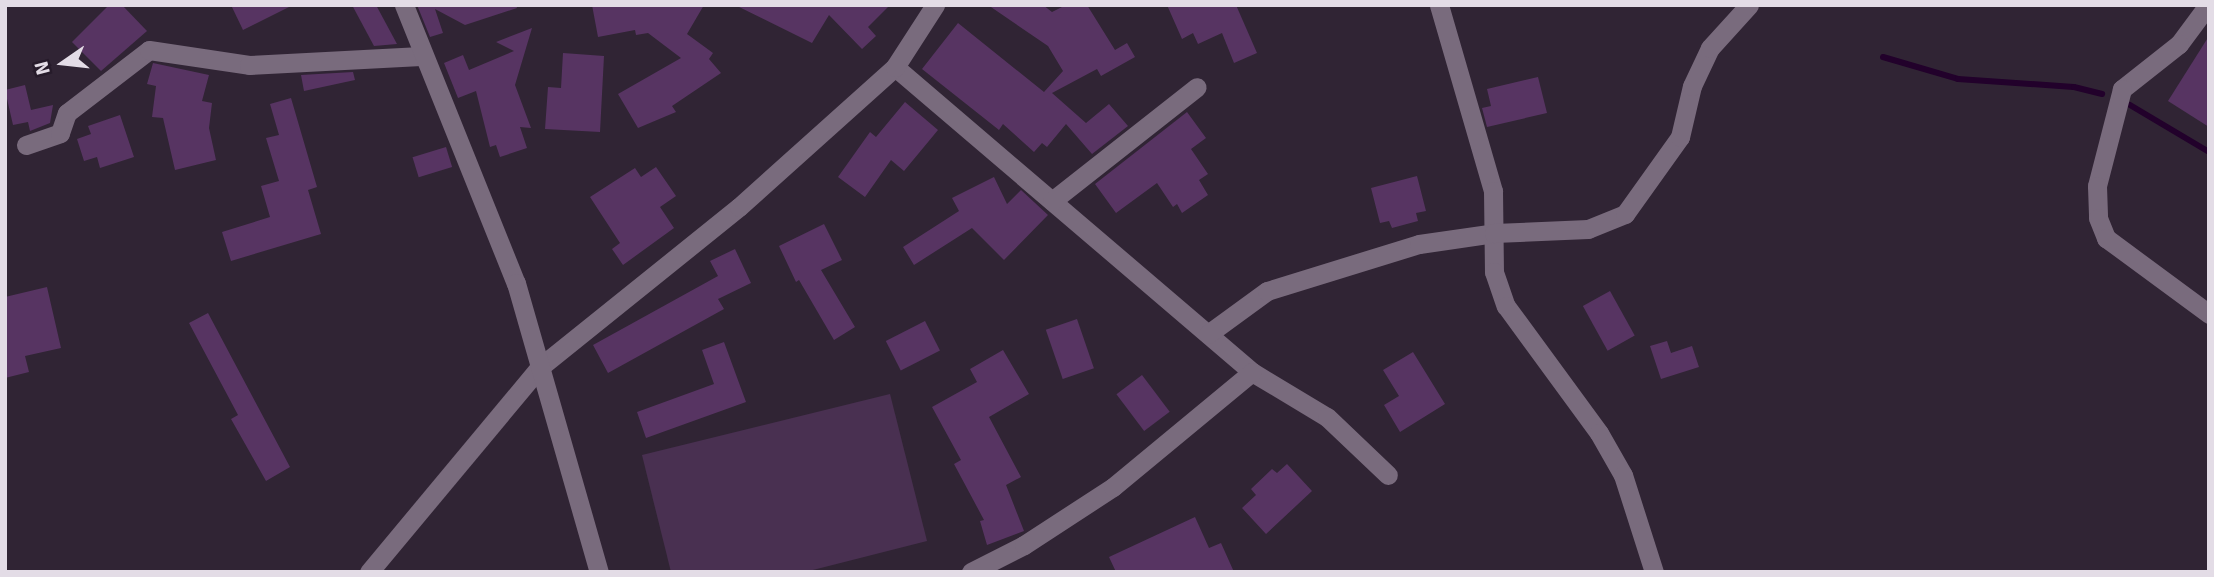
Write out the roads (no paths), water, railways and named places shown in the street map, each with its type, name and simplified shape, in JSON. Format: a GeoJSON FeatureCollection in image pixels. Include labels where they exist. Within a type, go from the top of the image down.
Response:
{"type":"FeatureCollection","features":[{"type":"Feature","properties":{"kind":"street"},"geometry":{"type":"LineString","coordinates":[[404,5],[421,56],[516,283],[599,572]]}},
{"type":"Feature","properties":{"kind":"street"},"geometry":{"type":"LineString","coordinates":[[369,572],[540,367],[738,207],[895,67],[935,5]]}},
{"type":"Feature","properties":{"kind":"street"},"geometry":{"type":"LineString","coordinates":[[1439,5],[1493,191],[1494,272],[1506,306],[1599,433],[1623,475],[1654,572]]}},
{"type":"Feature","properties":{"kind":"street"},"geometry":{"type":"LineString","coordinates":[[1208,334],[1267,291],[1419,244],[1494,233],[1588,229],[1625,214],[1680,138],[1692,86],[1710,48],[1749,5]]}},
{"type":"Feature","properties":{"kind":"street"},"geometry":{"type":"LineString","coordinates":[[2208,5],[2179,44],[2122,89],[2097,186],[2098,218],[2106,238],[2209,314]]}},
{"type":"Feature","properties":{"kind":"street"},"geometry":{"type":"LineString","coordinates":[[26,145],[60,133],[66,113],[149,50],[249,65],[421,56]]}},
{"type":"Feature","properties":{"kind":"street"},"geometry":{"type":"LineString","coordinates":[[895,67],[1252,372],[1327,417],[1388,475]]}},
{"type":"Feature","properties":{"kind":"street"},"geometry":{"type":"LineString","coordinates":[[1052,201],[1197,87]]}},
{"type":"Feature","properties":{"kind":"street"},"geometry":{"type":"LineString","coordinates":[[971,572],[1024,545],[1113,487],[1252,372]]}},
{"type":"Feature","properties":{"kind":"waterway"},"geometry":{"type":"LineString","coordinates":[[1883,57],[1958,79],[2074,87],[2102,94]]}},
{"type":"Feature","properties":{"kind":"waterway"},"geometry":{"type":"LineString","coordinates":[[2130,105],[2209,152]]}}]}
